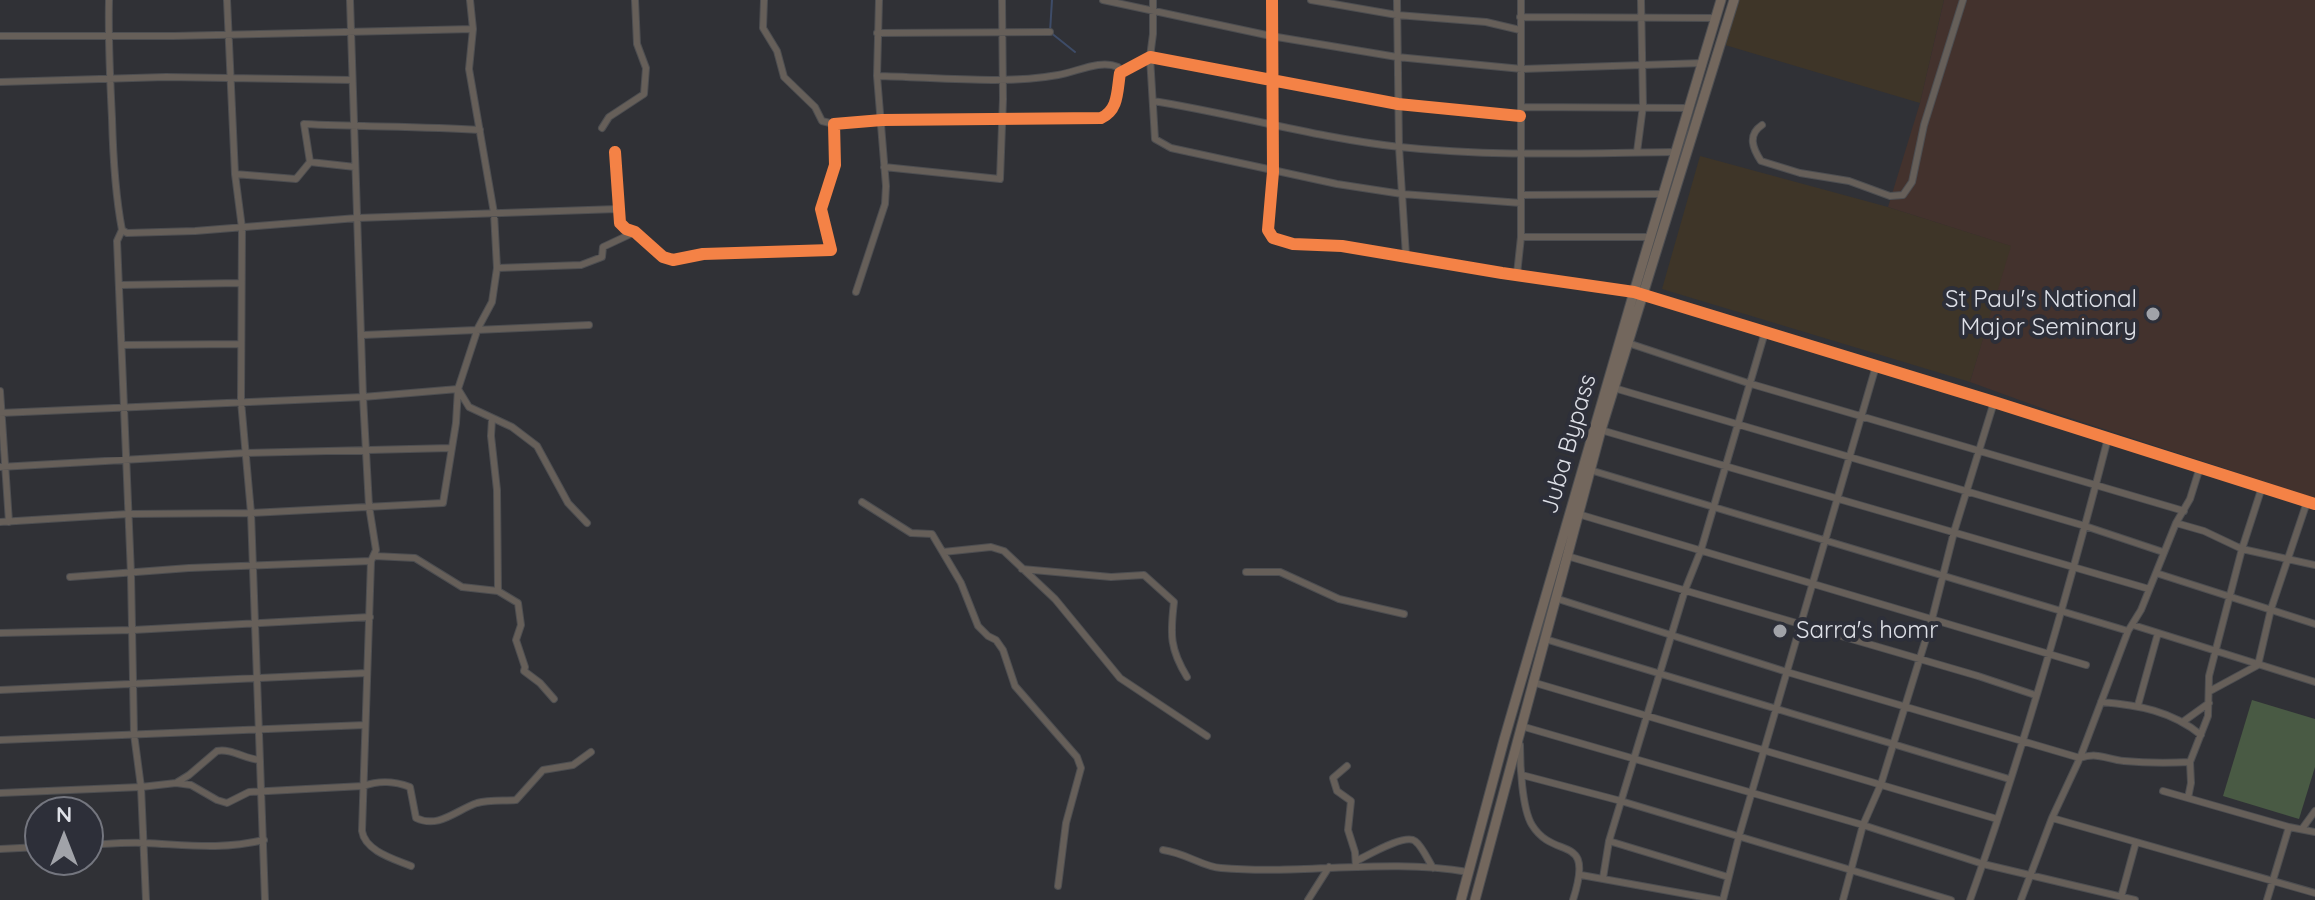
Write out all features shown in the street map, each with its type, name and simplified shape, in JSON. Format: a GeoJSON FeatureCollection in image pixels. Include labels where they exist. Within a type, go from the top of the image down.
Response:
{"type":"FeatureCollection","features":[{"type":"Feature","properties":{"kind":"main road","name":"Juba Bypass"},"geometry":{"type":"LineString","coordinates":[[1475,900],[1590,470],[1628,343],[1650,237],[1721,0]]}},
{"type":"Feature","properties":{"kind":"main road","name":"Juba Bypass"},"geometry":{"type":"LineString","coordinates":[[1461,900],[1639,294],[1734,0]]}},
{"type":"Feature","properties":{"kind":"street"},"geometry":{"type":"LineString","coordinates":[[109,0],[115,172],[122,230],[117,241],[135,683],[134,734],[141,787],[146,900]]}},
{"type":"Feature","properties":{"kind":"street"},"geometry":{"type":"LineString","coordinates":[[227,0],[235,174],[242,228],[239,344],[251,513],[265,900]]}},
{"type":"Feature","properties":{"kind":"street"},"geometry":{"type":"LineString","coordinates":[[350,0],[363,397],[369,506],[375,532],[362,837],[384,855],[411,866]]}},
{"type":"Feature","properties":{"kind":"street"},"geometry":{"type":"LineString","coordinates":[[0,522],[128,514],[251,513],[443,503],[458,389],[478,328],[492,302],[497,268],[494,213],[469,69],[473,29],[470,0]]}},
{"type":"Feature","properties":{"kind":"street"},"geometry":{"type":"LineString","coordinates":[[602,128],[609,117],[644,94],[646,68],[637,44],[635,0]]}},
{"type":"Feature","properties":{"kind":"street"},"geometry":{"type":"LineString","coordinates":[[764,0],[763,28],[777,51],[784,77],[815,107],[822,121],[834,124],[882,120],[1101,118],[1109,115],[1115,104],[1120,73],[1118,67],[1109,63],[1056,76],[877,76]]}},
{"type":"Feature","properties":{"kind":"street"},"geometry":{"type":"LineString","coordinates":[[856,292],[885,204],[877,76],[879,0]]}},
{"type":"Feature","properties":{"kind":"street"},"geometry":{"type":"LineString","coordinates":[[884,167],[1000,179],[1002,0]]}},
{"type":"Feature","properties":{"kind":"street"},"geometry":{"type":"LineString","coordinates":[[1103,0],[1271,36],[1397,57],[1522,69],[1703,63]]}},
{"type":"Feature","properties":{"kind":"street"},"geometry":{"type":"LineString","coordinates":[[1153,0],[1150,57],[1155,139],[1171,148],[1273,172],[1402,194],[1521,199],[1663,194]]}},
{"type":"Feature","properties":{"kind":"street"},"geometry":{"type":"LineString","coordinates":[[1272,0],[1274,126],[1268,230],[1273,238],[1293,244],[1342,246],[1639,294],[2315,504]]}},
{"type":"Feature","properties":{"kind":"street"},"geometry":{"type":"LineString","coordinates":[[1311,0],[1397,15],[1486,22],[1520,30]]}},
{"type":"Feature","properties":{"kind":"street"},"geometry":{"type":"LineString","coordinates":[[1397,0],[1399,147],[1406,256]]}},
{"type":"Feature","properties":{"kind":"street"},"geometry":{"type":"LineString","coordinates":[[1517,274],[1521,237],[1521,0]]}},
{"type":"Feature","properties":{"kind":"street"},"geometry":{"type":"LineString","coordinates":[[1637,152],[1643,106],[1641,0]]}},
{"type":"Feature","properties":{"kind":"street"},"geometry":{"type":"LineString","coordinates":[[1762,125],[1754,132],[1752,140],[1761,161],[1800,173],[1849,181],[1890,196],[1903,195],[1912,182],[1924,125],[1963,0]]}},
{"type":"Feature","properties":{"kind":"street"},"geometry":{"type":"LineString","coordinates":[[1520,17],[1716,18]]}},
{"type":"Feature","properties":{"kind":"street"},"geometry":{"type":"LineString","coordinates":[[0,36],[473,29]]}},
{"type":"Feature","properties":{"kind":"street"},"geometry":{"type":"LineString","coordinates":[[877,33],[1050,32]]}},
{"type":"Feature","properties":{"kind":"street"},"geometry":{"type":"LineString","coordinates":[[1120,73],[1150,57],[1398,104],[1520,116]]}},
{"type":"Feature","properties":{"kind":"street"},"geometry":{"type":"LineString","coordinates":[[0,82],[229,77],[352,80]]}},
{"type":"Feature","properties":{"kind":"street"},"geometry":{"type":"LineString","coordinates":[[1153,101],[1399,147],[1520,154],[1676,152]]}},
{"type":"Feature","properties":{"kind":"street"},"geometry":{"type":"LineString","coordinates":[[1522,107],[1689,108]]}},
{"type":"Feature","properties":{"kind":"street"},"geometry":{"type":"LineString","coordinates":[[235,174],[296,179],[310,162],[304,124],[411,125],[480,130]]}},
{"type":"Feature","properties":{"kind":"street"},"geometry":{"type":"LineString","coordinates":[[615,152],[620,223],[663,257],[673,260],[703,254],[831,250],[821,209],[835,165],[834,124]]}},
{"type":"Feature","properties":{"kind":"street"},"geometry":{"type":"LineString","coordinates":[[310,162],[355,167]]}},
{"type":"Feature","properties":{"kind":"street"},"geometry":{"type":"LineString","coordinates":[[122,230],[127,233],[242,228],[357,218],[617,209]]}},
{"type":"Feature","properties":{"kind":"street"},"geometry":{"type":"LineString","coordinates":[[497,268],[581,265],[602,257],[603,247],[635,232]]}},
{"type":"Feature","properties":{"kind":"street"},"geometry":{"type":"LineString","coordinates":[[1521,237],[1650,237]]}},
{"type":"Feature","properties":{"kind":"street"},"geometry":{"type":"LineString","coordinates":[[121,285],[240,283]]}},
{"type":"Feature","properties":{"kind":"street"},"geometry":{"type":"LineString","coordinates":[[363,335],[589,325]]}},
{"type":"Feature","properties":{"kind":"street"},"geometry":{"type":"LineString","coordinates":[[1603,878],[1609,841],[1685,590],[1701,550],[1765,332]]}},
{"type":"Feature","properties":{"kind":"street"},"geometry":{"type":"LineString","coordinates":[[1628,343],[1748,383],[2184,511]]}},
{"type":"Feature","properties":{"kind":"street"},"geometry":{"type":"LineString","coordinates":[[122,345],[239,344]]}},
{"type":"Feature","properties":{"kind":"street"},"geometry":{"type":"LineString","coordinates":[[1581,875],[1721,900],[1876,366]]}},
{"type":"Feature","properties":{"kind":"street"},"geometry":{"type":"LineString","coordinates":[[1614,388],[2085,526],[2163,552]]}},
{"type":"Feature","properties":{"kind":"street"},"geometry":{"type":"LineString","coordinates":[[1,413],[363,397],[458,389]]}},
{"type":"Feature","properties":{"kind":"street"},"geometry":{"type":"LineString","coordinates":[[458,389],[469,407],[512,427],[537,446],[568,503],[587,523]]}},
{"type":"Feature","properties":{"kind":"street"},"geometry":{"type":"LineString","coordinates":[[0,391],[2,467],[9,522]]}},
{"type":"Feature","properties":{"kind":"street"},"geometry":{"type":"LineString","coordinates":[[1843,900],[1863,825],[1881,784],[1932,619],[1954,532],[1994,402]]}},
{"type":"Feature","properties":{"kind":"street"},"geometry":{"type":"LineString","coordinates":[[492,419],[497,490],[498,591]]}},
{"type":"Feature","properties":{"kind":"street"},"geometry":{"type":"LineString","coordinates":[[1601,430],[2149,589]]}},
{"type":"Feature","properties":{"kind":"street"},"geometry":{"type":"LineString","coordinates":[[1970,900],[2022,740],[2108,438]]}},
{"type":"Feature","properties":{"kind":"street"},"geometry":{"type":"LineString","coordinates":[[2,467],[245,453],[451,448]]}},
{"type":"Feature","properties":{"kind":"street"},"geometry":{"type":"LineString","coordinates":[[2030,900],[2022,897],[2030,874],[2080,758],[2130,628],[2184,511],[2200,467]]}},
{"type":"Feature","properties":{"kind":"street"},"geometry":{"type":"LineString","coordinates":[[1590,470],[2060,609],[2158,633],[2315,682]]}},
{"type":"Feature","properties":{"kind":"street"},"geometry":{"type":"LineString","coordinates":[[2188,798],[2190,762],[2208,716],[2209,676],[2242,549],[2262,487]]}},
{"type":"Feature","properties":{"kind":"street"},"geometry":{"type":"LineString","coordinates":[[862,502],[911,533],[932,534],[961,583],[978,626],[1003,650],[1015,686],[1080,762],[1066,823],[1058,886]]}},
{"type":"Feature","properties":{"kind":"street"},"geometry":{"type":"LineString","coordinates":[[2210,691],[2258,665],[2271,609],[2307,502]]}},
{"type":"Feature","properties":{"kind":"street"},"geometry":{"type":"LineString","coordinates":[[1578,514],[2086,665]]}},
{"type":"Feature","properties":{"kind":"street"},"geometry":{"type":"LineString","coordinates":[[2176,523],[2204,531],[2242,549],[2315,565]]}},
{"type":"Feature","properties":{"kind":"street"},"geometry":{"type":"LineString","coordinates":[[943,552],[997,548],[1055,599],[1120,678],[1207,736]]}},
{"type":"Feature","properties":{"kind":"street"},"geometry":{"type":"LineString","coordinates":[[1567,556],[2035,695]]}},
{"type":"Feature","properties":{"kind":"street"},"geometry":{"type":"LineString","coordinates":[[70,577],[415,558],[462,587],[498,591],[518,603],[521,625],[516,640],[524,671],[554,699]]}},
{"type":"Feature","properties":{"kind":"street"},"geometry":{"type":"LineString","coordinates":[[1022,569],[1111,577],[1144,575],[1174,602],[1171,619],[1174,654],[1187,677]]}},
{"type":"Feature","properties":{"kind":"street"},"geometry":{"type":"LineString","coordinates":[[1246,572],[1280,572],[1339,599],[1404,614]]}},
{"type":"Feature","properties":{"kind":"street"},"geometry":{"type":"LineString","coordinates":[[2156,573],[2315,624]]}},
{"type":"Feature","properties":{"kind":"street"},"geometry":{"type":"LineString","coordinates":[[1555,598],[1787,672],[2080,758],[2093,754],[2131,762],[2190,762]]}},
{"type":"Feature","properties":{"kind":"street"},"geometry":{"type":"LineString","coordinates":[[0,633],[133,630],[370,617]]}},
{"type":"Feature","properties":{"kind":"street"},"geometry":{"type":"LineString","coordinates":[[2138,705],[2158,633]]}},
{"type":"Feature","properties":{"kind":"street"},"geometry":{"type":"LineString","coordinates":[[1545,639],[2009,779]]}},
{"type":"Feature","properties":{"kind":"street"},"geometry":{"type":"LineString","coordinates":[[0,690],[367,673]]}},
{"type":"Feature","properties":{"kind":"street"},"geometry":{"type":"LineString","coordinates":[[1532,682],[1997,819]]}},
{"type":"Feature","properties":{"kind":"street"},"geometry":{"type":"LineString","coordinates":[[2101,702],[2138,705],[2184,721],[2201,735]]}},
{"type":"Feature","properties":{"kind":"street"},"geometry":{"type":"LineString","coordinates":[[2184,721],[2209,703]]}},
{"type":"Feature","properties":{"kind":"street"},"geometry":{"type":"LineString","coordinates":[[1573,900],[1581,875],[1576,855],[1544,837],[1532,825],[1520,763],[1521,724],[1634,760],[1863,825],[1983,864],[2135,900]]}},
{"type":"Feature","properties":{"kind":"street"},"geometry":{"type":"LineString","coordinates":[[0,740],[365,725]]}},
{"type":"Feature","properties":{"kind":"street"},"geometry":{"type":"LineString","coordinates":[[176,783],[217,751],[260,760]]}},
{"type":"Feature","properties":{"kind":"street"},"geometry":{"type":"LineString","coordinates":[[0,793],[176,783],[191,785],[227,803],[249,792],[398,783],[410,787],[416,818],[429,822],[451,817],[476,804],[516,800],[543,770],[573,765],[591,752]]}},
{"type":"Feature","properties":{"kind":"street"},"geometry":{"type":"LineString","coordinates":[[1347,766],[1333,778],[1337,791],[1351,801],[1348,830],[1356,864]]}},
{"type":"Feature","properties":{"kind":"street"},"geometry":{"type":"LineString","coordinates":[[1522,775],[1621,801],[1951,900]]}},
{"type":"Feature","properties":{"kind":"street"},"geometry":{"type":"LineString","coordinates":[[2163,791],[2315,832]]}},
{"type":"Feature","properties":{"kind":"street"},"geometry":{"type":"LineString","coordinates":[[2302,829],[2315,811]]}},
{"type":"Feature","properties":{"kind":"street"},"geometry":{"type":"LineString","coordinates":[[2052,818],[2315,893]]}},
{"type":"Feature","properties":{"kind":"street"},"geometry":{"type":"LineString","coordinates":[[2267,900],[2289,827]]}},
{"type":"Feature","properties":{"kind":"street"},"geometry":{"type":"LineString","coordinates":[[1356,864],[1382,847],[1410,839],[1415,841],[1433,868]]}},
{"type":"Feature","properties":{"kind":"street"},"geometry":{"type":"LineString","coordinates":[[104,844],[215,847],[264,840]]}},
{"type":"Feature","properties":{"kind":"street"},"geometry":{"type":"LineString","coordinates":[[1609,841],[1728,877]]}},
{"type":"Feature","properties":{"kind":"street"},"geometry":{"type":"LineString","coordinates":[[2120,898],[2136,842]]}},
{"type":"Feature","properties":{"kind":"street"},"geometry":{"type":"LineString","coordinates":[[0,849],[24,848]]}},
{"type":"Feature","properties":{"kind":"street"},"geometry":{"type":"LineString","coordinates":[[1163,850],[1180,852],[1220,868],[1356,864],[1468,872]]}},
{"type":"Feature","properties":{"kind":"street"},"geometry":{"type":"LineString","coordinates":[[1308,900],[1329,867]]}},
{"type":"Feature","properties":{"kind":"shaded area"},"geometry":{"type":"Polygon","coordinates":[[[1739,0],[1944,0],[1920,103],[1725,45],[1739,0]]]}},
{"type":"Feature","properties":{"kind":"shaded area","name":"St Paul's National Major Seminary"},"geometry":{"type":"Polygon","coordinates":[[[1944,0],[2315,0],[2315,498],[1970,382],[2011,246],[1888,207],[1920,103],[1944,0]]]}},
{"type":"Feature","properties":{"kind":"shaded area"},"geometry":{"type":"Polygon","coordinates":[[[1700,156],[1888,207],[2012,246],[1970,382],[1662,289],[1700,156]]]}},
{"type":"Feature","properties":{"kind":"green space"},"geometry":{"type":"Polygon","coordinates":[[[2252,700],[2315,719],[2315,767],[2299,819],[2223,796],[2252,700]]]}},
{"type":"Feature","properties":{"kind":"waterway"},"geometry":{"type":"LineString","coordinates":[[1052,0],[1050,32],[1075,52]]}},
{"type":"Feature","properties":{"kind":"cycle path"},"geometry":{"type":"LineString","coordinates":[[1272,0],[1273,172],[1268,230],[1273,238],[1293,244],[1342,246],[1634,292],[2315,504]]}},
{"type":"Feature","properties":{"kind":"cycle path"},"geometry":{"type":"LineString","coordinates":[[615,152],[620,223],[663,257],[673,260],[703,254],[831,250],[821,209],[835,165],[834,124],[882,120],[1101,118],[1114,105],[1120,73],[1150,57],[1398,104],[1520,116]]}},
{"type":"Feature","properties":{"kind":"place","name":"St Paul's National Major Seminary"},"geometry":{"type":"Point","coordinates":[2153,314]}},
{"type":"Feature","properties":{"kind":"place","name":"Sarra's homr"},"geometry":{"type":"Point","coordinates":[1780,631]}}]}
